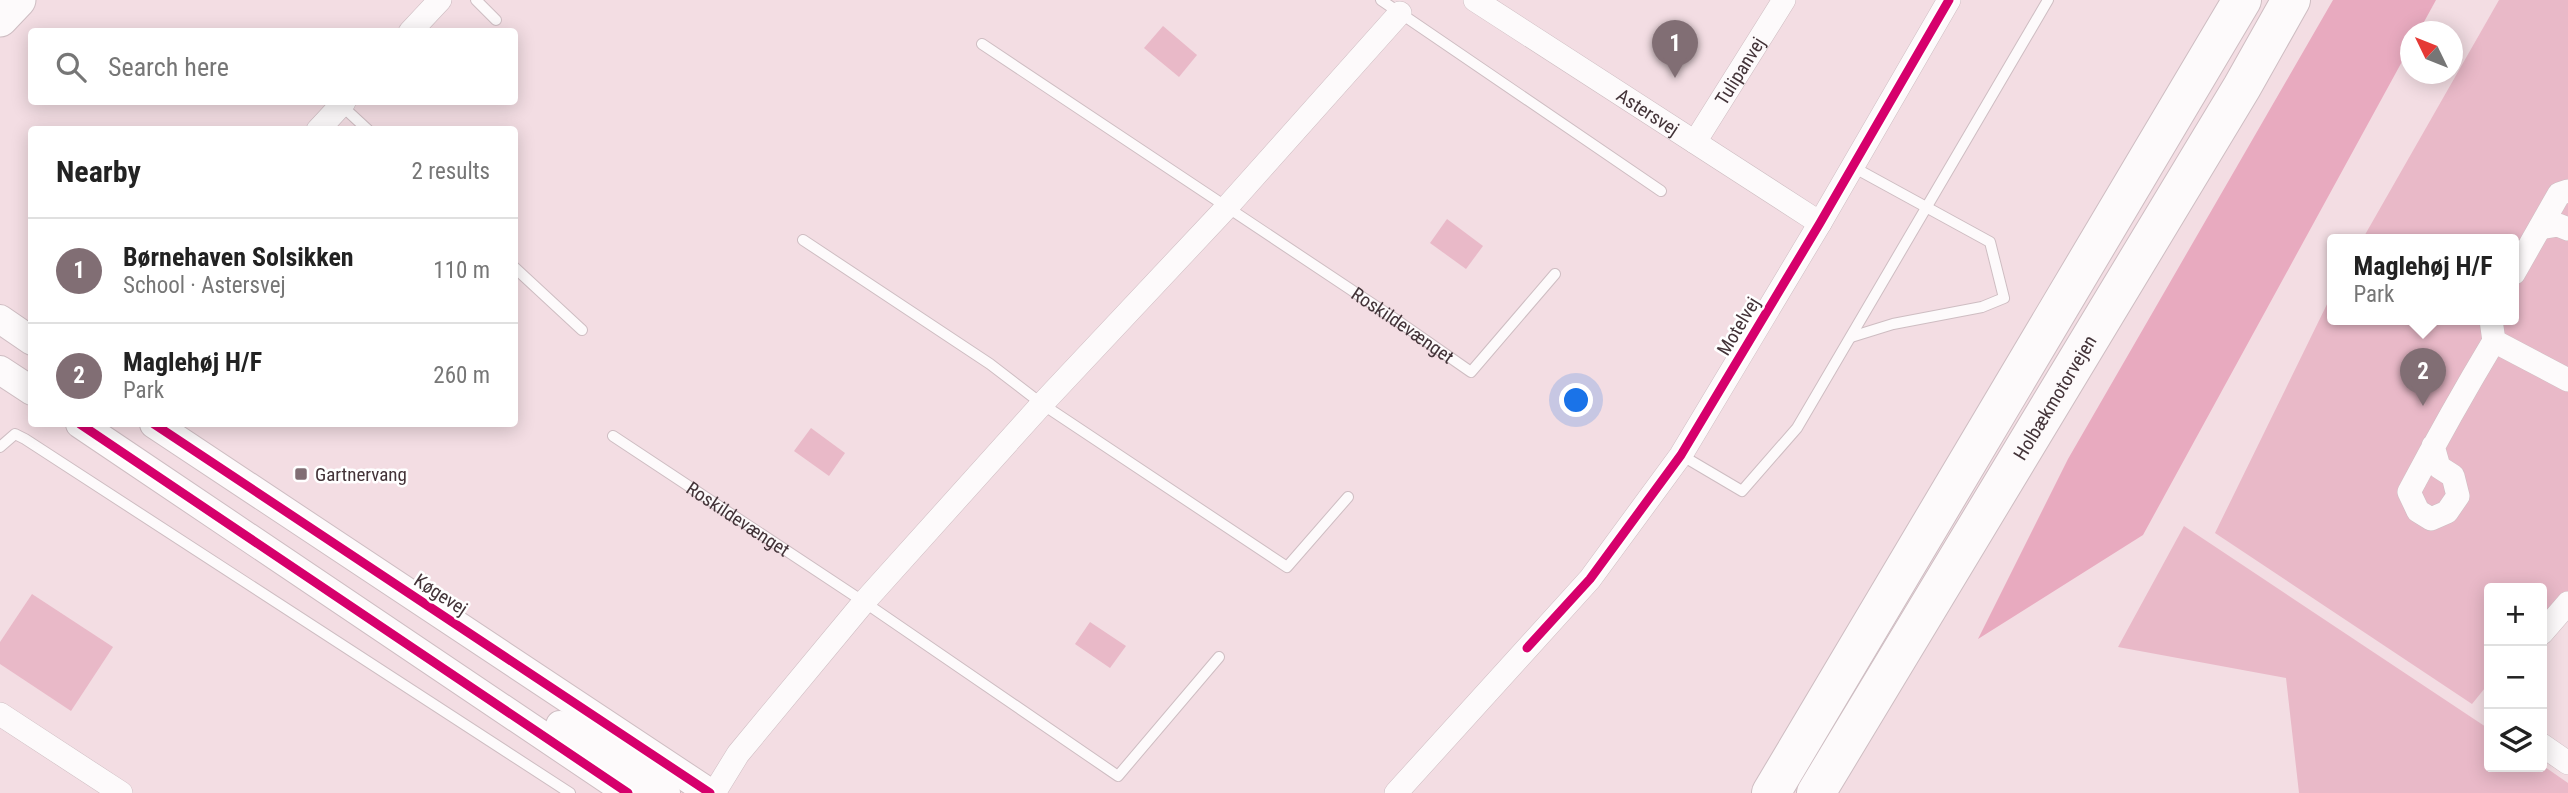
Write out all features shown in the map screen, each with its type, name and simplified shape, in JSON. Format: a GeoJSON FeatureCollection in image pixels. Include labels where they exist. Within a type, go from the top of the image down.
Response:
{"type":"FeatureCollection","features":[{"type":"Feature","properties":{"kind":"highway"},"geometry":{"type":"LineString","coordinates":[[1776,783],[2242,0]]}},
{"type":"Feature","properties":{"kind":"highway","name":"Holbækmotorvejen"},"geometry":{"type":"LineString","coordinates":[[1816,793],[2242,87],[2291,0]]}},
{"type":"Feature","properties":{"kind":"highway"},"geometry":{"type":"LineString","coordinates":[[1845,793],[1978,522]]}},
{"type":"Feature","properties":{"kind":"main road"},"geometry":{"type":"LineString","coordinates":[[0,19],[18,0]]}},
{"type":"Feature","properties":{"kind":"street"},"geometry":{"type":"LineString","coordinates":[[414,28],[440,0]]}},
{"type":"Feature","properties":{"kind":"street","name":"Astersvej"},"geometry":{"type":"LineString","coordinates":[[1475,0],[1820,223]]}},
{"type":"Feature","properties":{"kind":"street","name":"Tulipanvej"},"geometry":{"type":"LineString","coordinates":[[1695,142],[1784,0]]}},
{"type":"Feature","properties":{"kind":"street","name":"Motelvej"},"geometry":{"type":"LineString","coordinates":[[1396,793],[1590,579],[1681,455],[1949,0]]}},
{"type":"Feature","properties":{"kind":"street"},"geometry":{"type":"LineString","coordinates":[[712,793],[738,754],[864,602],[1042,404],[1227,207],[1391,6]]}},
{"type":"Feature","properties":{"kind":"street"},"geometry":{"type":"LineString","coordinates":[[322,126],[340,105]]}},
{"type":"Feature","properties":{"kind":"street"},"geometry":{"type":"LineString","coordinates":[[2519,264],[2558,194],[2568,191]]}},
{"type":"Feature","properties":{"kind":"street"},"geometry":{"type":"LineString","coordinates":[[2540,228],[2558,225],[2568,229]]}},
{"type":"Feature","properties":{"kind":"street"},"geometry":{"type":"LineString","coordinates":[[0,319],[28,338]]}},
{"type":"Feature","properties":{"kind":"street"},"geometry":{"type":"LineString","coordinates":[[2433,446],[2493,331],[2568,380]]}},
{"type":"Feature","properties":{"kind":"street"},"geometry":{"type":"LineString","coordinates":[[0,370],[28,388]]}},
{"type":"Feature","properties":{"kind":"street"},"geometry":{"type":"LineString","coordinates":[[84,427],[628,793]]}},
{"type":"Feature","properties":{"kind":"street","name":"Køgevej"},"geometry":{"type":"LineString","coordinates":[[160,427],[712,793]]}},
{"type":"Feature","properties":{"kind":"street"},"geometry":{"type":"LineString","coordinates":[[2547,627],[2568,603]]}},
{"type":"Feature","properties":{"kind":"street"},"geometry":{"type":"LineString","coordinates":[[457,676],[535,709],[666,793]]}},
{"type":"Feature","properties":{"kind":"street"},"geometry":{"type":"LineString","coordinates":[[0,714],[121,793]]}},
{"type":"Feature","properties":{"kind":"street"},"geometry":{"type":"LineString","coordinates":[[2547,748],[2568,763]]}},
{"type":"Feature","properties":{"kind":"lane"},"geometry":{"type":"LineString","coordinates":[[476,0],[496,20]]}},
{"type":"Feature","properties":{"kind":"lane"},"geometry":{"type":"LineString","coordinates":[[1681,455],[1742,491],[1797,428],[2048,0]]}},
{"type":"Feature","properties":{"kind":"lane"},"geometry":{"type":"LineString","coordinates":[[1391,6],[1661,191]]}},
{"type":"Feature","properties":{"kind":"lane","name":"Roskildevænget"},"geometry":{"type":"LineString","coordinates":[[982,44],[1471,372],[1555,274]]}},
{"type":"Feature","properties":{"kind":"lane"},"geometry":{"type":"LineString","coordinates":[[344,105],[364,126]]}},
{"type":"Feature","properties":{"kind":"lane"},"geometry":{"type":"LineString","coordinates":[[1851,337],[1893,324],[1982,307],[2004,298],[1990,242],[1853,167]]}},
{"type":"Feature","properties":{"kind":"lane"},"geometry":{"type":"LineString","coordinates":[[803,240],[990,364],[1042,404],[1287,568],[1348,497]]}},
{"type":"Feature","properties":{"kind":"lane"},"geometry":{"type":"LineString","coordinates":[[518,271],[582,330]]}},
{"type":"Feature","properties":{"kind":"lane"},"geometry":{"type":"LineString","coordinates":[[0,446],[15,434],[24,439],[570,793]]}},
{"type":"Feature","properties":{"kind":"lane","name":"Roskildevænget"},"geometry":{"type":"LineString","coordinates":[[612,436],[864,602],[1118,776],[1219,657]]}},
{"type":"Feature","properties":{"kind":"shaded area"},"geometry":{"type":"Polygon","coordinates":[[[2333,0],[2436,0],[2424,21],[2400,21],[2400,65],[2143,535],[1978,639],[2068,459],[2333,0]]]}},
{"type":"Feature","properties":{"kind":"shaded area"},"geometry":{"type":"Polygon","coordinates":[[[2499,0],[2568,0],[2568,593],[2547,617],[2547,583],[2484,583],[2484,689],[2472,704],[2215,533],[2327,304],[2327,325],[2519,325],[2519,234],[2365,234],[2451,84],[2463,84],[2463,63],[2499,0]]]}},
{"type":"Feature","properties":{"kind":"shaded area"},"geometry":{"type":"Polygon","coordinates":[[[1163,26],[1197,55],[1179,77],[1144,48],[1163,26]]]}},
{"type":"Feature","properties":{"kind":"shaded area"},"geometry":{"type":"Polygon","coordinates":[[[1447,219],[1483,246],[1466,269],[1430,243],[1447,219]]]}},
{"type":"Feature","properties":{"kind":"shaded area"},"geometry":{"type":"Polygon","coordinates":[[[811,428],[845,453],[829,476],[794,451],[811,428]]]}},
{"type":"Feature","properties":{"kind":"shaded area"},"geometry":{"type":"Polygon","coordinates":[[[2184,526],[2484,726],[2484,772],[2547,772],[2547,768],[2568,783],[2568,793],[2299,793],[2286,678],[2118,647],[2184,526]]]}},
{"type":"Feature","properties":{"kind":"shaded area"},"geometry":{"type":"Polygon","coordinates":[[[32,594],[113,647],[71,711],[0,664],[0,642],[32,594]]]}},
{"type":"Feature","properties":{"kind":"shaded area"},"geometry":{"type":"Polygon","coordinates":[[[1090,622],[1126,646],[1110,668],[1075,644],[1090,622]]]}},
{"type":"Feature","properties":{"kind":"cycle path"},"geometry":{"type":"LineString","coordinates":[[1527,648],[1590,579],[1681,455],[1949,0]]}},
{"type":"Feature","properties":{"kind":"cycle path"},"geometry":{"type":"LineString","coordinates":[[84,427],[628,793]]}},
{"type":"Feature","properties":{"kind":"cycle path"},"geometry":{"type":"LineString","coordinates":[[159,427],[710,793]]}},
{"type":"Feature","properties":{"kind":"place","name":"Børnehaven Solsikken"},"geometry":{"type":"Point","coordinates":[1675,78]}},
{"type":"Feature","properties":{"kind":"place","name":"Maglehøj H/F"},"geometry":{"type":"Point","coordinates":[2423,406]}},
{"type":"Feature","properties":{"kind":"place","name":"Gartnervang"},"geometry":{"type":"Point","coordinates":[301,474]}}]}
